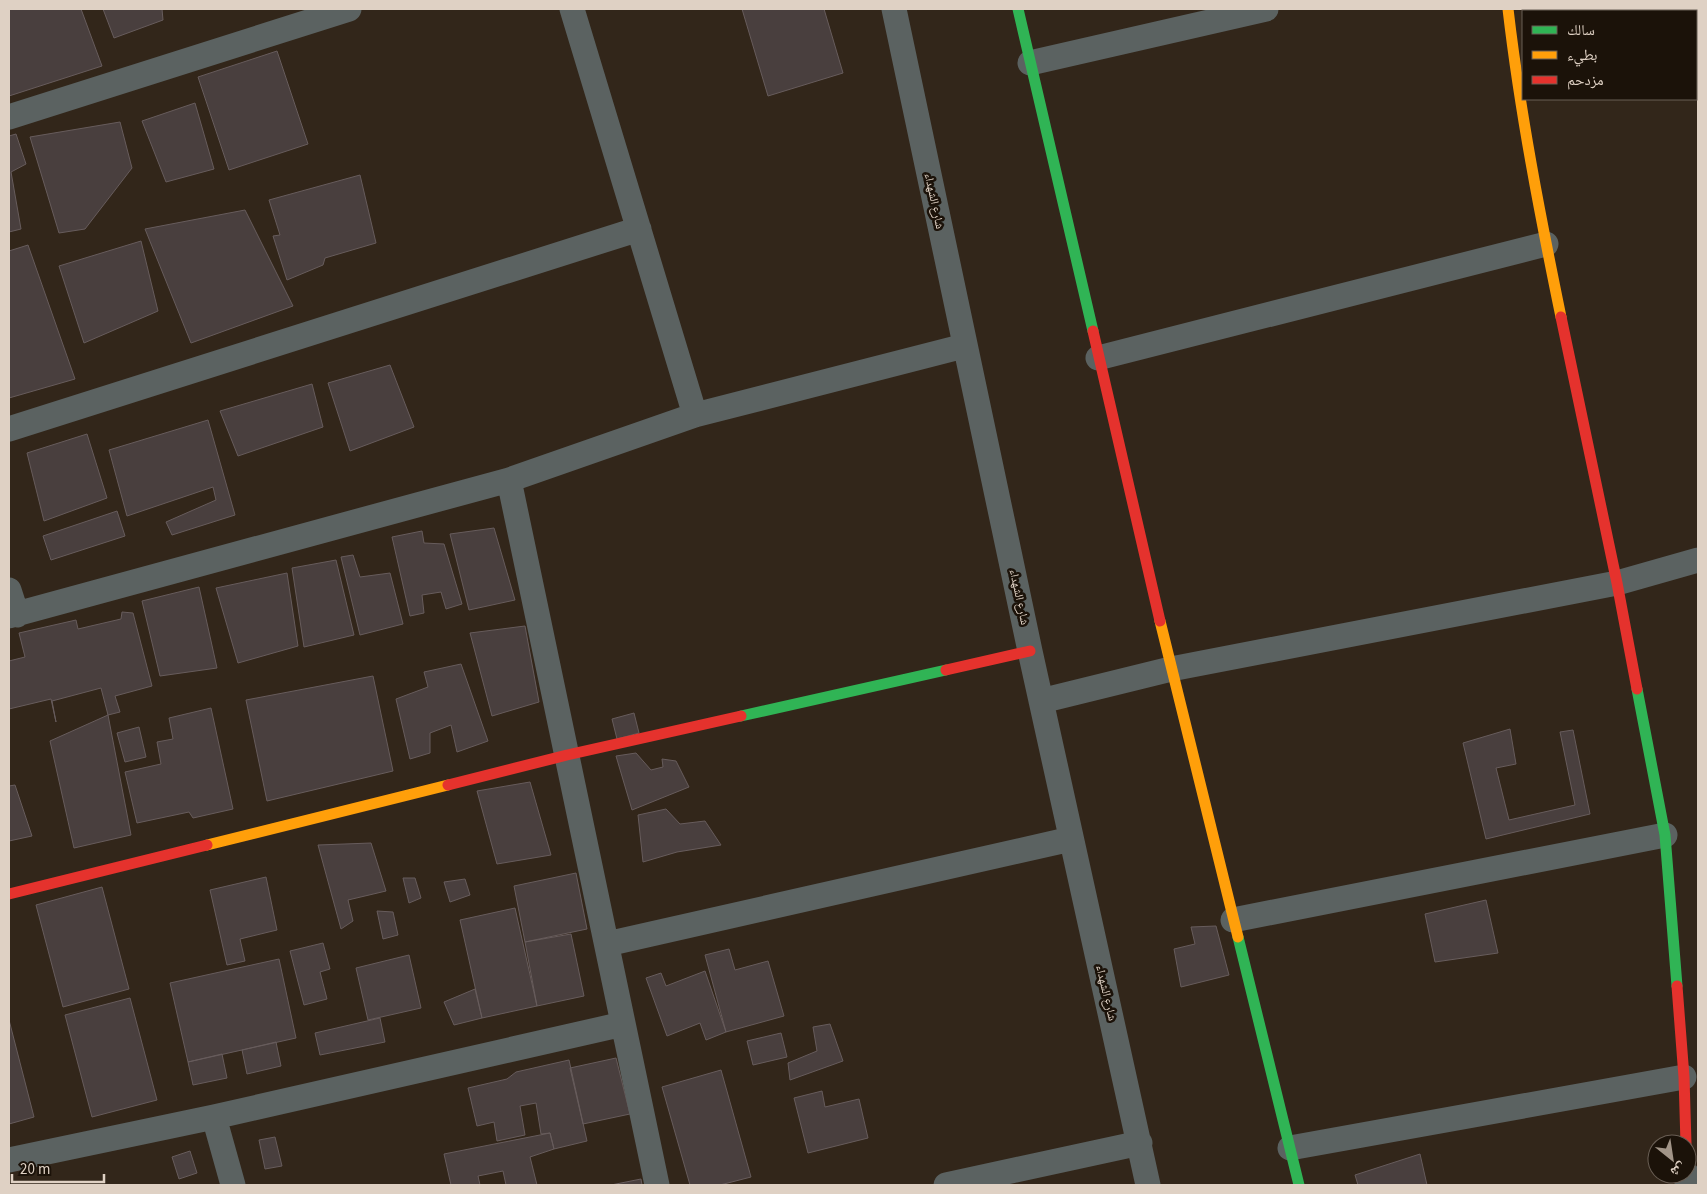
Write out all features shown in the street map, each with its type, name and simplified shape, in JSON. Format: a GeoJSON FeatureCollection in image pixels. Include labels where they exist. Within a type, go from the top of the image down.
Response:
{"type":"FeatureCollection","features":[{"type":"Feature","properties":{"kind":"street"},"geometry":{"type":"LineString","coordinates":[[9,117],[349,9]]}},
{"type":"Feature","properties":{"kind":"street"},"geometry":{"type":"LineString","coordinates":[[572,9],[695,415]]}},
{"type":"Feature","properties":{"kind":"street","name":"شارع الشهداء"},"geometry":{"type":"LineString","coordinates":[[894,9],[964,346],[1148,1185]]}},
{"type":"Feature","properties":{"kind":"street"},"geometry":{"type":"LineString","coordinates":[[1018,9],[1170,669],[1299,1185]]}},
{"type":"Feature","properties":{"kind":"street"},"geometry":{"type":"LineString","coordinates":[[1030,63],[1266,9]]}},
{"type":"Feature","properties":{"kind":"street"},"geometry":{"type":"LineString","coordinates":[[1508,9],[1512,51],[1546,244],[1617,582],[1665,835],[1674,931],[1684,1077],[1686,1134]]}},
{"type":"Feature","properties":{"kind":"street"},"geometry":{"type":"LineString","coordinates":[[9,429],[639,229]]}},
{"type":"Feature","properties":{"kind":"street"},"geometry":{"type":"LineString","coordinates":[[1098,358],[1546,244]]}},
{"type":"Feature","properties":{"kind":"street"},"geometry":{"type":"LineString","coordinates":[[9,590],[13,616],[509,480],[695,415],[964,346]]}},
{"type":"Feature","properties":{"kind":"street"},"geometry":{"type":"LineString","coordinates":[[509,480],[657,1185]]}},
{"type":"Feature","properties":{"kind":"street"},"geometry":{"type":"LineString","coordinates":[[1041,701],[1170,669],[1617,582],[1698,560]]}},
{"type":"Feature","properties":{"kind":"street"},"geometry":{"type":"LineString","coordinates":[[9,894],[567,755],[1030,651]]}},
{"type":"Feature","properties":{"kind":"street"},"geometry":{"type":"LineString","coordinates":[[1233,920],[1665,835]]}},
{"type":"Feature","properties":{"kind":"street"},"geometry":{"type":"LineString","coordinates":[[607,944],[1071,839]]}},
{"type":"Feature","properties":{"kind":"street"},"geometry":{"type":"LineString","coordinates":[[9,1160],[214,1117],[624,1024]]}},
{"type":"Feature","properties":{"kind":"street"},"geometry":{"type":"LineString","coordinates":[[1290,1148],[1684,1077]]}},
{"type":"Feature","properties":{"kind":"street"},"geometry":{"type":"LineString","coordinates":[[214,1117],[232,1185]]}},
{"type":"Feature","properties":{"kind":"street"},"geometry":{"type":"LineString","coordinates":[[946,1185],[1140,1143]]}},
{"type":"Feature","properties":{"kind":"building"},"geometry":{"type":"Polygon","coordinates":[[[9,9],[81,9],[102,66],[9,96],[9,9]]]}},
{"type":"Feature","properties":{"kind":"building"},"geometry":{"type":"Polygon","coordinates":[[[103,9],[162,9],[163,20],[114,38],[103,9]]]}},
{"type":"Feature","properties":{"kind":"building"},"geometry":{"type":"Polygon","coordinates":[[[742,9],[824,9],[843,73],[768,96],[742,9]]]}},
{"type":"Feature","properties":{"kind":"building"},"geometry":{"type":"Polygon","coordinates":[[[277,51],[308,144],[229,170],[198,77],[277,51]]]}},
{"type":"Feature","properties":{"kind":"building"},"geometry":{"type":"Polygon","coordinates":[[[195,103],[214,169],[166,182],[142,121],[195,103]]]}},
{"type":"Feature","properties":{"kind":"building"},"geometry":{"type":"Polygon","coordinates":[[[120,122],[132,168],[85,229],[59,233],[30,137],[120,122]]]}},
{"type":"Feature","properties":{"kind":"building"},"geometry":{"type":"Polygon","coordinates":[[[16,134],[26,164],[11,172],[21,229],[9,232],[9,136],[16,134]]]}},
{"type":"Feature","properties":{"kind":"building"},"geometry":{"type":"Polygon","coordinates":[[[360,175],[376,243],[325,258],[323,265],[287,280],[273,236],[280,235],[269,200],[360,175]]]}},
{"type":"Feature","properties":{"kind":"building"},"geometry":{"type":"Polygon","coordinates":[[[245,210],[293,306],[191,343],[145,229],[245,210]]]}},
{"type":"Feature","properties":{"kind":"building"},"geometry":{"type":"Polygon","coordinates":[[[141,241],[158,311],[84,343],[59,266],[141,241]]]}},
{"type":"Feature","properties":{"kind":"building"},"geometry":{"type":"Polygon","coordinates":[[[28,245],[75,379],[9,398],[9,251],[28,245]]]}},
{"type":"Feature","properties":{"kind":"building"},"geometry":{"type":"Polygon","coordinates":[[[390,365],[414,427],[350,451],[328,383],[390,365]]]}},
{"type":"Feature","properties":{"kind":"building"},"geometry":{"type":"Polygon","coordinates":[[[312,384],[323,427],[238,456],[220,411],[312,384]]]}},
{"type":"Feature","properties":{"kind":"building"},"geometry":{"type":"Polygon","coordinates":[[[208,420],[235,515],[172,535],[166,522],[216,500],[213,487],[127,516],[109,450],[208,420]]]}},
{"type":"Feature","properties":{"kind":"building"},"geometry":{"type":"Polygon","coordinates":[[[87,434],[107,498],[44,521],[27,453],[87,434]]]}},
{"type":"Feature","properties":{"kind":"building"},"geometry":{"type":"Polygon","coordinates":[[[117,511],[125,536],[51,560],[43,536],[117,511]]]}},
{"type":"Feature","properties":{"kind":"building"},"geometry":{"type":"Polygon","coordinates":[[[494,528],[515,600],[469,610],[450,534],[494,528]]]}},
{"type":"Feature","properties":{"kind":"building"},"geometry":{"type":"Polygon","coordinates":[[[422,531],[424,543],[444,544],[462,604],[446,609],[441,592],[422,595],[424,613],[410,616],[392,537],[422,531]]]}},
{"type":"Feature","properties":{"kind":"building"},"geometry":{"type":"Polygon","coordinates":[[[353,555],[360,577],[390,573],[403,624],[360,635],[341,557],[353,555]]]}},
{"type":"Feature","properties":{"kind":"building"},"geometry":{"type":"Polygon","coordinates":[[[336,560],[354,635],[304,647],[292,568],[336,560]]]}},
{"type":"Feature","properties":{"kind":"building"},"geometry":{"type":"Polygon","coordinates":[[[287,573],[298,646],[238,663],[216,588],[287,573]]]}},
{"type":"Feature","properties":{"kind":"building"},"geometry":{"type":"Polygon","coordinates":[[[199,587],[217,668],[160,676],[142,601],[199,587]]]}},
{"type":"Feature","properties":{"kind":"building"},"geometry":{"type":"Polygon","coordinates":[[[122,612],[133,613],[152,686],[115,696],[120,712],[108,715],[101,688],[52,701],[56,722],[51,699],[9,709],[9,661],[25,657],[19,633],[76,620],[78,629],[121,619],[122,612]]]}},
{"type":"Feature","properties":{"kind":"building"},"geometry":{"type":"Polygon","coordinates":[[[525,626],[539,702],[492,716],[470,633],[525,626]]]}},
{"type":"Feature","properties":{"kind":"building"},"geometry":{"type":"Polygon","coordinates":[[[461,664],[488,741],[457,752],[451,725],[430,733],[430,753],[410,759],[396,699],[428,687],[424,672],[461,664]]]}},
{"type":"Feature","properties":{"kind":"building"},"geometry":{"type":"Polygon","coordinates":[[[373,676],[393,771],[267,801],[246,700],[373,676]]]}},
{"type":"Feature","properties":{"kind":"building"},"geometry":{"type":"Polygon","coordinates":[[[211,708],[233,809],[193,818],[189,812],[137,823],[125,772],[161,764],[157,742],[173,739],[169,718],[211,708]]]}},
{"type":"Feature","properties":{"kind":"building"},"geometry":{"type":"Polygon","coordinates":[[[634,713],[639,733],[617,739],[612,719],[634,713]]]}},
{"type":"Feature","properties":{"kind":"building"},"geometry":{"type":"Polygon","coordinates":[[[108,715],[131,835],[74,848],[50,741],[108,715]]]}},
{"type":"Feature","properties":{"kind":"building"},"geometry":{"type":"Polygon","coordinates":[[[139,727],[146,757],[125,762],[117,733],[139,727]]]}},
{"type":"Feature","properties":{"kind":"building"},"geometry":{"type":"Polygon","coordinates":[[[1510,729],[1516,764],[1496,768],[1509,820],[1575,805],[1560,732],[1573,730],[1590,814],[1486,839],[1463,743],[1510,729]]]}},
{"type":"Feature","properties":{"kind":"building"},"geometry":{"type":"Polygon","coordinates":[[[636,753],[651,770],[663,767],[662,759],[676,761],[689,787],[632,810],[616,756],[636,753]]]}},
{"type":"Feature","properties":{"kind":"building"},"geometry":{"type":"Polygon","coordinates":[[[530,782],[551,855],[497,864],[477,791],[530,782]]]}},
{"type":"Feature","properties":{"kind":"building"},"geometry":{"type":"Polygon","coordinates":[[[15,785],[32,836],[9,841],[9,786],[15,785]]]}},
{"type":"Feature","properties":{"kind":"building"},"geometry":{"type":"Polygon","coordinates":[[[666,809],[680,824],[705,821],[721,845],[677,852],[643,862],[638,815],[666,809]]]}},
{"type":"Feature","properties":{"kind":"building"},"geometry":{"type":"Polygon","coordinates":[[[371,843],[386,891],[348,900],[353,921],[341,929],[318,845],[371,843]]]}},
{"type":"Feature","properties":{"kind":"building"},"geometry":{"type":"Polygon","coordinates":[[[576,873],[587,929],[525,942],[514,886],[576,873]]]}},
{"type":"Feature","properties":{"kind":"building"},"geometry":{"type":"Polygon","coordinates":[[[266,877],[277,930],[240,939],[245,961],[227,965],[210,890],[266,877]]]}},
{"type":"Feature","properties":{"kind":"building"},"geometry":{"type":"Polygon","coordinates":[[[403,878],[415,878],[421,898],[409,903],[403,878]]]}},
{"type":"Feature","properties":{"kind":"building"},"geometry":{"type":"Polygon","coordinates":[[[465,879],[470,895],[450,902],[444,882],[465,879]]]}},
{"type":"Feature","properties":{"kind":"building"},"geometry":{"type":"Polygon","coordinates":[[[102,887],[129,989],[63,1007],[36,905],[102,887]]]}},
{"type":"Feature","properties":{"kind":"building"},"geometry":{"type":"Polygon","coordinates":[[[1486,900],[1498,953],[1435,962],[1425,914],[1486,900]]]}},
{"type":"Feature","properties":{"kind":"building"},"geometry":{"type":"Polygon","coordinates":[[[515,908],[537,1006],[482,1018],[460,920],[515,908]]]}},
{"type":"Feature","properties":{"kind":"building"},"geometry":{"type":"Polygon","coordinates":[[[377,911],[393,912],[398,935],[383,939],[377,911]]]}},
{"type":"Feature","properties":{"kind":"building"},"geometry":{"type":"Polygon","coordinates":[[[1216,926],[1229,975],[1181,987],[1174,949],[1195,944],[1191,927],[1216,926]]]}},
{"type":"Feature","properties":{"kind":"building"},"geometry":{"type":"Polygon","coordinates":[[[571,934],[584,996],[537,1006],[525,942],[571,934]]]}},
{"type":"Feature","properties":{"kind":"building"},"geometry":{"type":"Polygon","coordinates":[[[323,943],[330,969],[320,972],[327,999],[304,1005],[290,951],[323,943]]]}},
{"type":"Feature","properties":{"kind":"building"},"geometry":{"type":"Polygon","coordinates":[[[729,949],[735,970],[768,961],[784,1016],[726,1032],[705,955],[729,949]]]}},
{"type":"Feature","properties":{"kind":"building"},"geometry":{"type":"Polygon","coordinates":[[[409,955],[421,1008],[368,1020],[356,968],[409,955]]]}},
{"type":"Feature","properties":{"kind":"building"},"geometry":{"type":"Polygon","coordinates":[[[279,959],[296,1038],[188,1062],[170,983],[279,959]]]}},
{"type":"Feature","properties":{"kind":"building"},"geometry":{"type":"Polygon","coordinates":[[[705,971],[726,1032],[706,1040],[700,1023],[667,1036],[646,978],[661,973],[666,986],[705,971]]]}},
{"type":"Feature","properties":{"kind":"building"},"geometry":{"type":"Polygon","coordinates":[[[475,989],[482,1018],[454,1025],[444,1002],[475,989]]]}},
{"type":"Feature","properties":{"kind":"building"},"geometry":{"type":"Polygon","coordinates":[[[130,998],[157,1100],[92,1117],[65,1015],[130,998]]]}},
{"type":"Feature","properties":{"kind":"building"},"geometry":{"type":"Polygon","coordinates":[[[380,1018],[385,1042],[320,1055],[315,1033],[380,1018]]]}},
{"type":"Feature","properties":{"kind":"building"},"geometry":{"type":"Polygon","coordinates":[[[9,1020],[34,1117],[9,1124],[9,1020]]]}},
{"type":"Feature","properties":{"kind":"building"},"geometry":{"type":"Polygon","coordinates":[[[830,1024],[843,1061],[790,1080],[788,1063],[817,1051],[813,1027],[830,1024]]]}},
{"type":"Feature","properties":{"kind":"building"},"geometry":{"type":"Polygon","coordinates":[[[781,1033],[787,1057],[753,1065],[747,1041],[781,1033]]]}},
{"type":"Feature","properties":{"kind":"building"},"geometry":{"type":"Polygon","coordinates":[[[276,1042],[281,1066],[247,1074],[242,1050],[276,1042]]]}},
{"type":"Feature","properties":{"kind":"building"},"geometry":{"type":"Polygon","coordinates":[[[222,1054],[227,1078],[193,1085],[188,1062],[222,1054]]]}},
{"type":"Feature","properties":{"kind":"building"},"geometry":{"type":"Polygon","coordinates":[[[616,1058],[630,1114],[583,1124],[570,1068],[616,1058]]]}},
{"type":"Feature","properties":{"kind":"building"},"geometry":{"type":"Polygon","coordinates":[[[569,1060],[587,1141],[554,1149],[550,1133],[541,1134],[536,1103],[520,1106],[525,1135],[497,1141],[494,1122],[477,1126],[468,1088],[507,1079],[516,1072],[569,1060]]]}},
{"type":"Feature","properties":{"kind":"building"},"geometry":{"type":"Polygon","coordinates":[[[721,1070],[751,1177],[720,1185],[690,1185],[662,1087],[721,1070]]]}},
{"type":"Feature","properties":{"kind":"building"},"geometry":{"type":"Polygon","coordinates":[[[822,1091],[825,1107],[859,1099],[868,1138],[808,1153],[794,1098],[822,1091]]]}},
{"type":"Feature","properties":{"kind":"building"},"geometry":{"type":"Polygon","coordinates":[[[550,1133],[554,1149],[530,1157],[537,1185],[506,1185],[503,1171],[478,1176],[480,1185],[451,1185],[444,1154],[550,1133]]]}},
{"type":"Feature","properties":{"kind":"building"},"geometry":{"type":"Polygon","coordinates":[[[275,1137],[282,1166],[265,1169],[259,1140],[275,1137]]]}},
{"type":"Feature","properties":{"kind":"building"},"geometry":{"type":"Polygon","coordinates":[[[190,1151],[197,1173],[179,1179],[172,1157],[190,1151]]]}},
{"type":"Feature","properties":{"kind":"building"},"geometry":{"type":"Polygon","coordinates":[[[1420,1154],[1427,1185],[1358,1185],[1355,1175],[1420,1154]]]}},
{"type":"Feature","properties":{"kind":"building"},"geometry":{"type":"Polygon","coordinates":[[[641,1179],[642,1185],[611,1185],[641,1179]]]}},
{"type":"Feature","properties":{"kind":"traffic: fast"},"geometry":{"type":"LineString","coordinates":[[1018,9],[1093,331]]}},
{"type":"Feature","properties":{"kind":"traffic: fast"},"geometry":{"type":"LineString","coordinates":[[741,716],[946,670]]}},
{"type":"Feature","properties":{"kind":"traffic: fast"},"geometry":{"type":"LineString","coordinates":[[1637,689],[1665,835],[1677,986]]}},
{"type":"Feature","properties":{"kind":"traffic: fast"},"geometry":{"type":"LineString","coordinates":[[1238,937],[1299,1185]]}},
{"type":"Feature","properties":{"kind":"traffic: slow"},"geometry":{"type":"LineString","coordinates":[[1508,9],[1531,163],[1561,317]]}},
{"type":"Feature","properties":{"kind":"traffic: slow"},"geometry":{"type":"LineString","coordinates":[[1160,621],[1238,937]]}},
{"type":"Feature","properties":{"kind":"traffic: slow"},"geometry":{"type":"LineString","coordinates":[[207,845],[448,785]]}},
{"type":"Feature","properties":{"kind":"traffic: jam"},"geometry":{"type":"LineString","coordinates":[[1561,317],[1617,583],[1637,689]]}},
{"type":"Feature","properties":{"kind":"traffic: jam"},"geometry":{"type":"LineString","coordinates":[[1093,331],[1160,621]]}},
{"type":"Feature","properties":{"kind":"traffic: jam"},"geometry":{"type":"LineString","coordinates":[[946,670],[1030,651]]}},
{"type":"Feature","properties":{"kind":"traffic: jam"},"geometry":{"type":"LineString","coordinates":[[448,785],[567,755],[741,716]]}},
{"type":"Feature","properties":{"kind":"traffic: jam"},"geometry":{"type":"LineString","coordinates":[[9,894],[207,845]]}},
{"type":"Feature","properties":{"kind":"traffic: jam"},"geometry":{"type":"LineString","coordinates":[[1677,986],[1684,1077],[1686,1134]]}}]}
